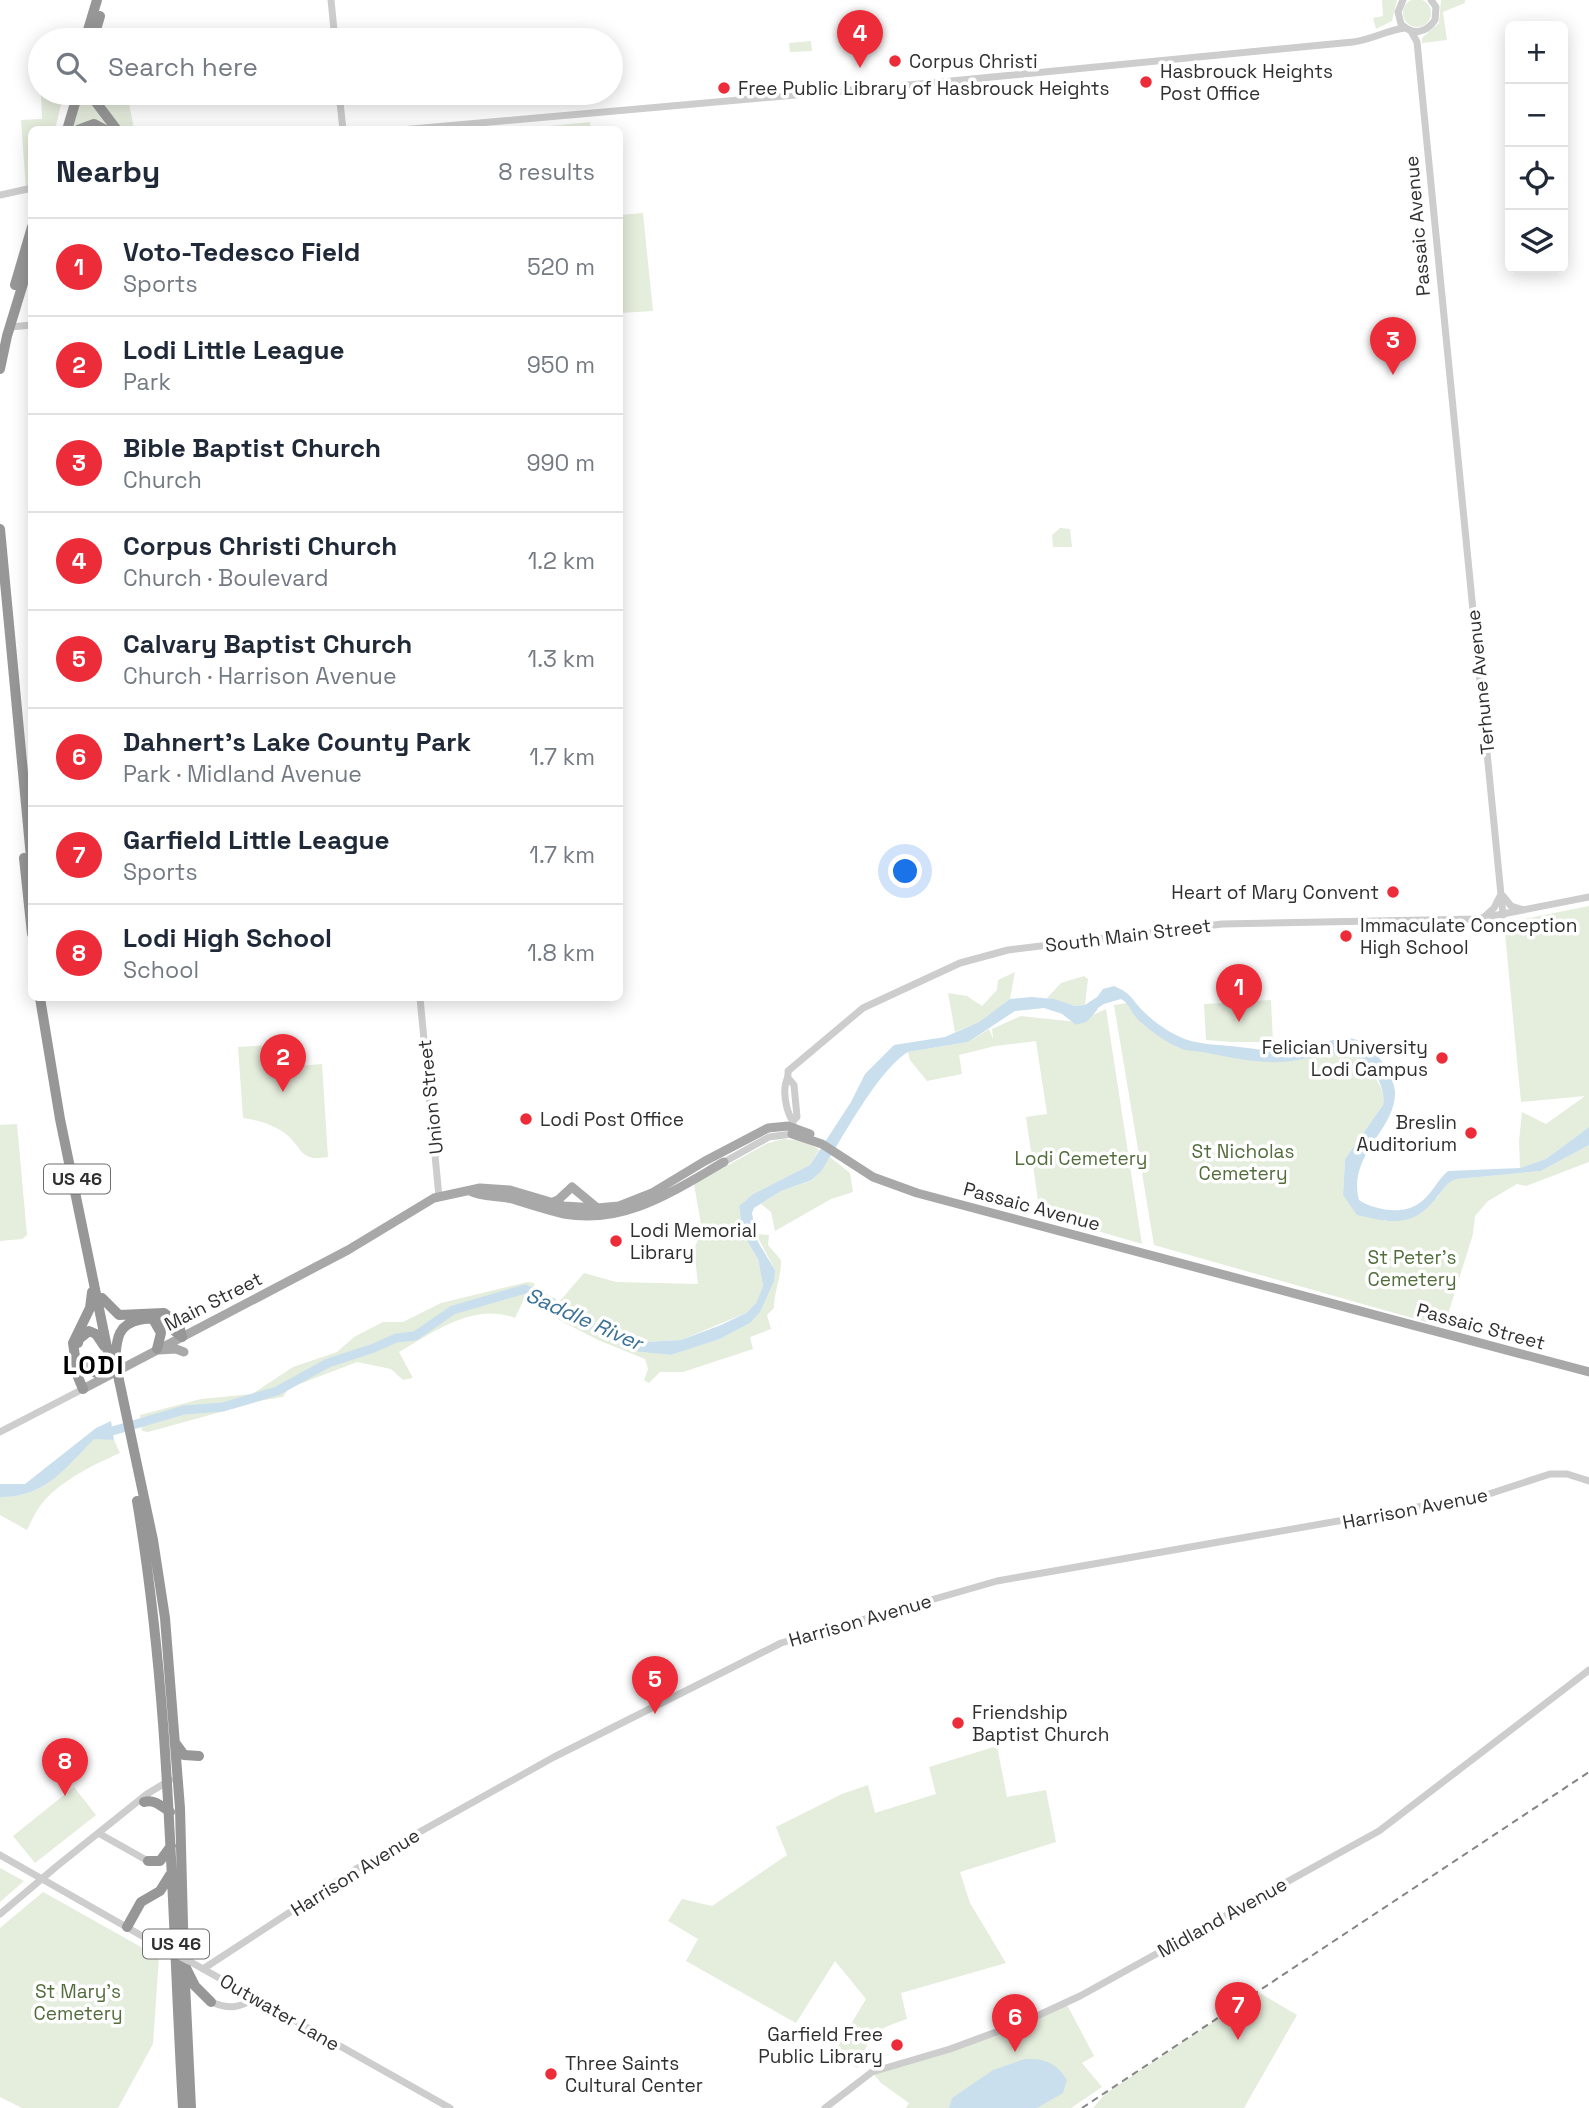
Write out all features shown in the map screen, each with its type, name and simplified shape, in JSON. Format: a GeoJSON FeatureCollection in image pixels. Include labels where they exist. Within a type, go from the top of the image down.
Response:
{"type":"FeatureCollection","features":[{"type":"Feature","properties":{"kind":"highway"},"geometry":{"type":"LineString","coordinates":[[89,28],[97,0]]}},
{"type":"Feature","properties":{"kind":"highway"},"geometry":{"type":"LineString","coordinates":[[97,28],[104,0]]}},
{"type":"Feature","properties":{"kind":"highway"},"geometry":{"type":"LineString","coordinates":[[61,126],[67,105]]}},
{"type":"Feature","properties":{"kind":"highway"},"geometry":{"type":"LineString","coordinates":[[68,126],[74,105]]}},
{"type":"Feature","properties":{"kind":"highway"},"geometry":{"type":"LineString","coordinates":[[98,105],[114,126]]}},
{"type":"Feature","properties":{"kind":"highway"},"geometry":{"type":"LineString","coordinates":[[0,337],[28,241]]}},
{"type":"Feature","properties":{"kind":"highway"},"geometry":{"type":"LineString","coordinates":[[0,369],[4,325],[28,263]]}},
{"type":"Feature","properties":{"kind":"highway"},"geometry":{"type":"LineString","coordinates":[[0,529],[28,826]]}},
{"type":"Feature","properties":{"kind":"highway"},"geometry":{"type":"LineString","coordinates":[[0,597],[28,892]]}},
{"type":"Feature","properties":{"kind":"highway","name":"US 46"},"geometry":{"type":"LineString","coordinates":[[40,1001],[63,1136],[114,1367]]}},
{"type":"Feature","properties":{"kind":"highway","name":"US 46"},"geometry":{"type":"LineString","coordinates":[[46,1001],[66,1124],[123,1414],[158,1566],[178,1774],[191,2108]]}},
{"type":"Feature","properties":{"kind":"highway"},"geometry":{"type":"LineString","coordinates":[[82,1386],[73,1343],[90,1308],[94,1283]]}},
{"type":"Feature","properties":{"kind":"highway"},"geometry":{"type":"LineString","coordinates":[[102,1298],[119,1315],[164,1313],[179,1325],[182,1337]]}},
{"type":"Feature","properties":{"kind":"highway"},"geometry":{"type":"LineString","coordinates":[[114,1367],[119,1334],[123,1328],[135,1321],[153,1319],[164,1323],[182,1337]]}},
{"type":"Feature","properties":{"kind":"highway"},"geometry":{"type":"LineString","coordinates":[[153,1319],[161,1333],[157,1349]]}},
{"type":"Feature","properties":{"kind":"highway"},"geometry":{"type":"LineString","coordinates":[[82,1386],[84,1377],[78,1344],[84,1333],[89,1331],[96,1334],[114,1367]]}},
{"type":"Feature","properties":{"kind":"highway"},"geometry":{"type":"LineString","coordinates":[[81,1364],[96,1373],[114,1367]]}},
{"type":"Feature","properties":{"kind":"highway","name":"US 46"},"geometry":{"type":"LineString","coordinates":[[130,1445],[163,1699],[183,2108]]}},
{"type":"Feature","properties":{"kind":"highway"},"geometry":{"type":"LineString","coordinates":[[176,1744],[184,1755],[199,1756]]}},
{"type":"Feature","properties":{"kind":"highway"},"geometry":{"type":"LineString","coordinates":[[144,1802],[156,1802],[170,1812]]}},
{"type":"Feature","properties":{"kind":"highway"},"geometry":{"type":"LineString","coordinates":[[148,1861],[160,1861],[172,1846]]}},
{"type":"Feature","properties":{"kind":"highway"},"geometry":{"type":"LineString","coordinates":[[127,1927],[141,1902],[163,1888],[170,1872]]}},
{"type":"Feature","properties":{"kind":"highway"},"geometry":{"type":"LineString","coordinates":[[151,1896],[168,1900],[174,1917]]}},
{"type":"Feature","properties":{"kind":"highway"},"geometry":{"type":"LineString","coordinates":[[186,1962],[195,1986],[211,2002]]}},
{"type":"Feature","properties":{"kind":"highway"},"geometry":{"type":"LineString","coordinates":[[187,2028],[189,2013],[194,2005],[201,2001],[211,2002]]}},
{"type":"Feature","properties":{"kind":"main road","name":"Passaic Avenue"},"geometry":{"type":"LineString","coordinates":[[792,1127],[821,1142],[857,1168],[902,1189],[1242,1280]]}},
{"type":"Feature","properties":{"kind":"main road"},"geometry":{"type":"LineString","coordinates":[[470,1191],[478,1196],[509,1198],[562,1213],[607,1215],[644,1206],[768,1128],[792,1127]]}},
{"type":"Feature","properties":{"kind":"main road"},"geometry":{"type":"LineString","coordinates":[[470,1191],[480,1188],[497,1189],[564,1206],[619,1206],[641,1198],[722,1157]]}},
{"type":"Feature","properties":{"kind":"main road"},"geometry":{"type":"LineString","coordinates":[[551,1203],[572,1187],[597,1208]]}},
{"type":"Feature","properties":{"kind":"main road","name":"Main Street"},"geometry":{"type":"LineString","coordinates":[[82,1386],[114,1367],[182,1337],[348,1250],[439,1197],[470,1191]]}},
{"type":"Feature","properties":{"kind":"main road","name":"Passaic Street"},"geometry":{"type":"LineString","coordinates":[[1242,1280],[1589,1373]]}},
{"type":"Feature","properties":{"kind":"main road"},"geometry":{"type":"LineString","coordinates":[[157,1349],[184,1352]]}},
{"type":"Feature","properties":{"kind":"street"},"geometry":{"type":"LineString","coordinates":[[331,0],[334,28]]}},
{"type":"Feature","properties":{"kind":"street"},"geometry":{"type":"LineString","coordinates":[[1390,31],[1399,19],[1398,12],[1403,0]]}},
{"type":"Feature","properties":{"kind":"street"},"geometry":{"type":"LineString","coordinates":[[1417,42],[1435,20],[1437,11],[1433,1]]}},
{"type":"Feature","properties":{"kind":"street","name":"Passaic Avenue"},"geometry":{"type":"LineString","coordinates":[[1399,19],[1417,42],[1457,448]]}},
{"type":"Feature","properties":{"kind":"street"},"geometry":{"type":"LineString","coordinates":[[446,126],[1348,43],[1371,39],[1390,31],[1423,32]]}},
{"type":"Feature","properties":{"kind":"street"},"geometry":{"type":"LineString","coordinates":[[341,105],[343,126]]}},
{"type":"Feature","properties":{"kind":"street"},"geometry":{"type":"LineString","coordinates":[[0,195],[28,189]]}},
{"type":"Feature","properties":{"kind":"street"},"geometry":{"type":"LineString","coordinates":[[4,325],[28,325]]}},
{"type":"Feature","properties":{"kind":"street","name":"Terhune Avenue"},"geometry":{"type":"LineString","coordinates":[[1457,448],[1503,915]]}},
{"type":"Feature","properties":{"kind":"street"},"geometry":{"type":"LineString","coordinates":[[1501,892],[1511,906],[1526,910]]}},
{"type":"Feature","properties":{"kind":"street"},"geometry":{"type":"LineString","coordinates":[[1482,918],[1494,908],[1501,892]]}},
{"type":"Feature","properties":{"kind":"street"},"geometry":{"type":"LineString","coordinates":[[1503,915],[1589,897]]}},
{"type":"Feature","properties":{"kind":"street","name":"South Main Street"},"geometry":{"type":"LineString","coordinates":[[792,1127],[797,1117],[793,1085],[788,1075],[863,1008],[937,972],[992,953],[1222,924],[1482,918],[1503,915]]}},
{"type":"Feature","properties":{"kind":"street","name":"Union Street"},"geometry":{"type":"LineString","coordinates":[[420,1001],[439,1197]]}},
{"type":"Feature","properties":{"kind":"street","name":"Main Street"},"geometry":{"type":"LineString","coordinates":[[0,1432],[82,1386]]}},
{"type":"Feature","properties":{"kind":"street","name":"Harrison Avenue"},"geometry":{"type":"LineString","coordinates":[[203,1969],[356,1869],[410,1838],[554,1757],[781,1643],[996,1581],[1479,1497],[1544,1475],[1567,1475],[1589,1481]]}},
{"type":"Feature","properties":{"kind":"street","name":"Midland Avenue"},"geometry":{"type":"LineString","coordinates":[[825,2108],[872,2072],[989,2035],[1032,2019],[1071,2000],[1379,1831],[1589,1670]]}},
{"type":"Feature","properties":{"kind":"street"},"geometry":{"type":"LineString","coordinates":[[0,1914],[147,1794],[178,1774]]}},
{"type":"Feature","properties":{"kind":"street"},"geometry":{"type":"LineString","coordinates":[[128,1812],[157,1793],[168,1781]]}},
{"type":"Feature","properties":{"kind":"street"},"geometry":{"type":"LineString","coordinates":[[100,1834],[148,1861]]}},
{"type":"Feature","properties":{"kind":"street","name":"Outwater Lane"},"geometry":{"type":"LineString","coordinates":[[0,1855],[186,1962],[203,1969],[450,2108]]}},
{"type":"Feature","properties":{"kind":"street"},"geometry":{"type":"LineString","coordinates":[[211,2002],[233,2008],[242,2007],[254,1998]]}},
{"type":"Feature","properties":{"kind":"green space"},"geometry":{"type":"Polygon","coordinates":[[[1417,-1],[1427,3],[1431,13],[1427,23],[1417,27],[1407,23],[1403,13],[1407,3],[1417,-1]]]}},
{"type":"Feature","properties":{"kind":"green space"},"geometry":{"type":"Polygon","coordinates":[[[1382,0],[1397,0],[1392,21],[1376,29],[1373,18],[1383,16],[1382,0]]]}},
{"type":"Feature","properties":{"kind":"green space"},"geometry":{"type":"Polygon","coordinates":[[[1441,0],[1465,0],[1465,3],[1443,12],[1447,40],[1422,43],[1422,38],[1439,23],[1441,0]]]}},
{"type":"Feature","properties":{"kind":"green space"},"geometry":{"type":"Polygon","coordinates":[[[811,41],[812,51],[790,52],[789,43],[811,41]]]}},
{"type":"Feature","properties":{"kind":"green space"},"geometry":{"type":"Polygon","coordinates":[[[41,105],[61,105],[56,126],[28,126],[26,189],[21,120],[42,119],[41,105]]]}},
{"type":"Feature","properties":{"kind":"green space"},"geometry":{"type":"Polygon","coordinates":[[[79,105],[94,105],[111,126],[73,126],[79,105]]]}},
{"type":"Feature","properties":{"kind":"green space"},"geometry":{"type":"Polygon","coordinates":[[[100,105],[129,105],[133,126],[117,126],[100,105]]]}},
{"type":"Feature","properties":{"kind":"green space"},"geometry":{"type":"Polygon","coordinates":[[[590,122],[591,126],[550,126],[590,122]]]}},
{"type":"Feature","properties":{"kind":"green space"},"geometry":{"type":"Polygon","coordinates":[[[643,213],[653,311],[623,313],[623,215],[643,213]]]}},
{"type":"Feature","properties":{"kind":"green space"},"geometry":{"type":"Polygon","coordinates":[[[1060,528],[1070,529],[1072,547],[1053,547],[1052,535],[1060,528]]]}},
{"type":"Feature","properties":{"kind":"green space"},"geometry":{"type":"Polygon","coordinates":[[[1589,906],[1589,1127],[1546,1159],[1520,1168],[1522,1112],[1546,1124],[1585,1096],[1521,1102],[1504,923],[1589,906]]]}},
{"type":"Feature","properties":{"kind":"green space"},"geometry":{"type":"Polygon","coordinates":[[[1015,972],[1010,999],[979,1022],[955,1032],[948,993],[967,996],[982,1006],[997,990],[998,980],[1015,972]]]}},
{"type":"Feature","properties":{"kind":"green space"},"geometry":{"type":"Polygon","coordinates":[[[1084,976],[1088,979],[1085,1005],[1075,1006],[1047,998],[1061,983],[1084,976]]]}},
{"type":"Feature","properties":{"kind":"green space"},"geometry":{"type":"Polygon","coordinates":[[[1271,1000],[1273,1042],[1206,1040],[1204,1004],[1271,1000]]]}},
{"type":"Feature","properties":{"kind":"green space","name":"St Nicholas Cemetery"},"geometry":{"type":"Polygon","coordinates":[[[1127,1003],[1135,1016],[1178,1048],[1299,1060],[1341,1053],[1364,1061],[1381,1088],[1383,1105],[1345,1159],[1343,1195],[1385,1221],[1437,1198],[1448,1181],[1541,1171],[1589,1145],[1589,1162],[1526,1186],[1517,1184],[1488,1201],[1475,1216],[1473,1234],[1444,1327],[1154,1245],[1114,1005],[1127,1003]]]}},
{"type":"Feature","properties":{"kind":"green space","name":"Lodi Cemetery"},"geometry":{"type":"Polygon","coordinates":[[[1106,1009],[1142,1244],[1040,1214],[1026,1117],[1047,1114],[1036,1041],[995,1046],[959,1055],[962,1074],[927,1081],[910,1060],[908,1052],[968,1042],[989,1029],[993,1039],[992,1029],[1021,1016],[1077,1022],[1106,1009]]]}},
{"type":"Feature","properties":{"kind":"green space"},"geometry":{"type":"Polygon","coordinates":[[[274,1045],[280,1054],[298,1058],[298,1066],[322,1064],[328,1157],[307,1156],[281,1131],[266,1123],[243,1118],[238,1047],[274,1045]]]}},
{"type":"Feature","properties":{"kind":"green space"},"geometry":{"type":"Polygon","coordinates":[[[17,1124],[27,1235],[22,1239],[0,1241],[0,1125],[17,1124]]]}},
{"type":"Feature","properties":{"kind":"green space"},"geometry":{"type":"Polygon","coordinates":[[[784,1139],[803,1142],[819,1150],[810,1165],[753,1194],[739,1206],[743,1234],[758,1259],[763,1286],[756,1303],[746,1313],[681,1340],[643,1342],[621,1337],[559,1302],[584,1273],[616,1282],[698,1284],[694,1249],[702,1230],[694,1184],[768,1143],[784,1139]]]}},
{"type":"Feature","properties":{"kind":"green space"},"geometry":{"type":"Polygon","coordinates":[[[830,1157],[850,1173],[853,1192],[831,1199],[775,1231],[771,1212],[761,1204],[781,1191],[813,1180],[830,1157]]]}},
{"type":"Feature","properties":{"kind":"green space"},"geometry":{"type":"Polygon","coordinates":[[[756,1234],[769,1235],[768,1245],[781,1260],[774,1308],[767,1315],[771,1329],[750,1337],[753,1349],[683,1372],[660,1372],[649,1383],[644,1380],[648,1369],[645,1359],[598,1340],[534,1307],[538,1301],[624,1348],[671,1355],[720,1339],[750,1323],[775,1270],[756,1234]]]}},
{"type":"Feature","properties":{"kind":"green space"},"geometry":{"type":"Polygon","coordinates":[[[528,1282],[534,1283],[534,1287],[524,1299],[515,1318],[499,1314],[469,1316],[440,1328],[399,1352],[413,1378],[403,1380],[391,1369],[357,1362],[289,1388],[283,1397],[148,1432],[142,1431],[140,1415],[201,1399],[252,1394],[293,1367],[337,1352],[354,1337],[383,1322],[403,1322],[441,1303],[528,1282]]]}},
{"type":"Feature","properties":{"kind":"green space"},"geometry":{"type":"Polygon","coordinates":[[[94,1438],[114,1440],[120,1453],[88,1468],[57,1489],[40,1506],[27,1530],[0,1515],[0,1497],[16,1496],[42,1487],[64,1470],[94,1438]]]}},
{"type":"Feature","properties":{"kind":"green space"},"geometry":{"type":"Polygon","coordinates":[[[997,1746],[1007,1797],[1046,1790],[1056,1842],[960,1872],[970,1903],[1006,1963],[901,1993],[907,2019],[874,2035],[858,2068],[841,2060],[835,2051],[866,1999],[835,1961],[796,2023],[686,1961],[698,1939],[668,1921],[682,1899],[712,1906],[787,1855],[776,1827],[842,1794],[868,1785],[875,1813],[936,1794],[929,1767],[997,1746]]]}},
{"type":"Feature","properties":{"kind":"green space"},"geometry":{"type":"Polygon","coordinates":[[[74,1787],[96,1815],[35,1863],[13,1836],[74,1787]]]}},
{"type":"Feature","properties":{"kind":"green space"},"geometry":{"type":"Polygon","coordinates":[[[0,1868],[24,1881],[0,1902],[0,1868]]]}},
{"type":"Feature","properties":{"kind":"green space","name":"St Mary's Cemetery"},"geometry":{"type":"Polygon","coordinates":[[[43,1892],[159,1957],[153,2044],[118,2108],[22,2108],[0,2097],[0,1928],[43,1892]]]}},
{"type":"Feature","properties":{"kind":"green space"},"geometry":{"type":"Polygon","coordinates":[[[1258,1992],[1297,2015],[1244,2108],[1093,2108],[1105,2094],[1258,1992]]]}},
{"type":"Feature","properties":{"kind":"green space"},"geometry":{"type":"Polygon","coordinates":[[[1066,2003],[1094,2056],[1082,2063],[1102,2087],[1071,2108],[906,2108],[909,2103],[881,2083],[872,2072],[950,2049],[1066,2003]]]}},
{"type":"Feature","properties":{"kind":"water"},"geometry":{"type":"Polygon","coordinates":[[[1114,986],[1128,994],[1158,1024],[1191,1041],[1291,1052],[1339,1038],[1349,1038],[1365,1044],[1386,1067],[1395,1092],[1388,1118],[1360,1169],[1357,1184],[1359,1200],[1372,1206],[1396,1210],[1418,1204],[1448,1171],[1520,1168],[1546,1159],[1589,1127],[1589,1145],[1541,1171],[1453,1180],[1428,1207],[1401,1221],[1357,1215],[1343,1195],[1345,1159],[1383,1105],[1379,1080],[1361,1060],[1346,1054],[1334,1054],[1286,1062],[1262,1062],[1183,1049],[1148,1029],[1121,999],[1104,1004],[1084,1017],[1075,1018],[1044,1008],[1015,1011],[968,1042],[908,1052],[873,1089],[822,1170],[812,1180],[781,1191],[754,1208],[752,1213],[758,1242],[775,1270],[774,1281],[760,1312],[750,1323],[720,1339],[671,1355],[634,1351],[607,1340],[538,1301],[546,1296],[621,1337],[643,1342],[681,1340],[746,1313],[756,1303],[763,1286],[758,1259],[743,1234],[739,1206],[753,1194],[810,1165],[851,1102],[865,1074],[894,1045],[945,1037],[979,1022],[1010,999],[1031,997],[1054,999],[1075,1006],[1085,1005],[1103,989],[1114,986]]]}},
{"type":"Feature","properties":{"kind":"water"},"geometry":{"type":"Polygon","coordinates":[[[111,1421],[114,1440],[94,1439],[64,1470],[42,1487],[16,1496],[0,1497],[0,1484],[25,1484],[96,1428],[111,1421]]]}},
{"type":"Feature","properties":{"kind":"water"},"geometry":{"type":"Polygon","coordinates":[[[1025,2059],[1038,2059],[1059,2069],[1067,2080],[1063,2093],[1037,2108],[949,2108],[952,2098],[993,2070],[1025,2059]]]}},
{"type":"Feature","properties":{"kind":"waterway","name":"Saddle River"},"geometry":{"type":"LineString","coordinates":[[1063,1009],[1077,1020],[1084,1018],[1093,1008]]}},
{"type":"Feature","properties":{"kind":"waterway","name":"Saddle River"},"geometry":{"type":"LineString","coordinates":[[102,1434],[184,1410],[223,1407],[277,1391],[328,1363],[396,1338],[415,1336],[453,1310],[525,1289],[552,1302]]}},
{"type":"Feature","properties":{"kind":"railway"},"geometry":{"type":"LineString","coordinates":[[1082,2108],[1589,1772]]}},
{"type":"Feature","properties":{"kind":"place","name":"Corpus Christi"},"geometry":{"type":"Point","coordinates":[895,61]}},
{"type":"Feature","properties":{"kind":"place","name":"Corpus Christi Church"},"geometry":{"type":"Point","coordinates":[860,68]}},
{"type":"Feature","properties":{"kind":"place","name":"Hasbrouck Heights Post Office"},"geometry":{"type":"Point","coordinates":[1146,82]}},
{"type":"Feature","properties":{"kind":"place","name":"Free Public Library of Hasbrouck Heights"},"geometry":{"type":"Point","coordinates":[724,88]}},
{"type":"Feature","properties":{"kind":"place","name":"Bible Baptist Church"},"geometry":{"type":"Point","coordinates":[1393,375]}},
{"type":"Feature","properties":{"kind":"place","name":"Heart of Mary Convent"},"geometry":{"type":"Point","coordinates":[1393,892]}},
{"type":"Feature","properties":{"kind":"place","name":"Immaculate Conception High School"},"geometry":{"type":"Point","coordinates":[1346,936]}},
{"type":"Feature","properties":{"kind":"place","name":"Voto-Tedesco Field"},"geometry":{"type":"Point","coordinates":[1239,1022]}},
{"type":"Feature","properties":{"kind":"place","name":"Felician University Lodi Campus"},"geometry":{"type":"Point","coordinates":[1442,1058]}},
{"type":"Feature","properties":{"kind":"place","name":"Lodi Little League"},"geometry":{"type":"Point","coordinates":[283,1092]}},
{"type":"Feature","properties":{"kind":"place","name":"Lodi Post Office"},"geometry":{"type":"Point","coordinates":[526,1119]}},
{"type":"Feature","properties":{"kind":"place","name":"Breslin Auditorium"},"geometry":{"type":"Point","coordinates":[1471,1133]}},
{"type":"Feature","properties":{"kind":"place","name":"Lodi Memorial Library"},"geometry":{"type":"Point","coordinates":[616,1241]}},
{"type":"Feature","properties":{"kind":"place","name":"Calvary Baptist Church"},"geometry":{"type":"Point","coordinates":[655,1714]}},
{"type":"Feature","properties":{"kind":"place","name":"Friendship Baptist Church"},"geometry":{"type":"Point","coordinates":[958,1723]}},
{"type":"Feature","properties":{"kind":"place","name":"Lodi High School"},"geometry":{"type":"Point","coordinates":[65,1796]}},
{"type":"Feature","properties":{"kind":"place","name":"Garfield Little League"},"geometry":{"type":"Point","coordinates":[1238,2040]}},
{"type":"Feature","properties":{"kind":"place","name":"Garfield Free Public Library"},"geometry":{"type":"Point","coordinates":[897,2045]}},
{"type":"Feature","properties":{"kind":"place","name":"Dahnert's Lake County Park"},"geometry":{"type":"Point","coordinates":[1015,2052]}},
{"type":"Feature","properties":{"kind":"place","name":"Three Saints Cultural Center"},"geometry":{"type":"Point","coordinates":[551,2074]}},
{"type":"Feature","properties":{"kind":"district","name":"LODI"},"geometry":{"type":"Point","coordinates":[94,1365]}},
{"type":"Feature","properties":{"kind":"park label","name":"St Peter's Cemetery"},"geometry":{"type":"Point","coordinates":[1412,1268]}}]}
